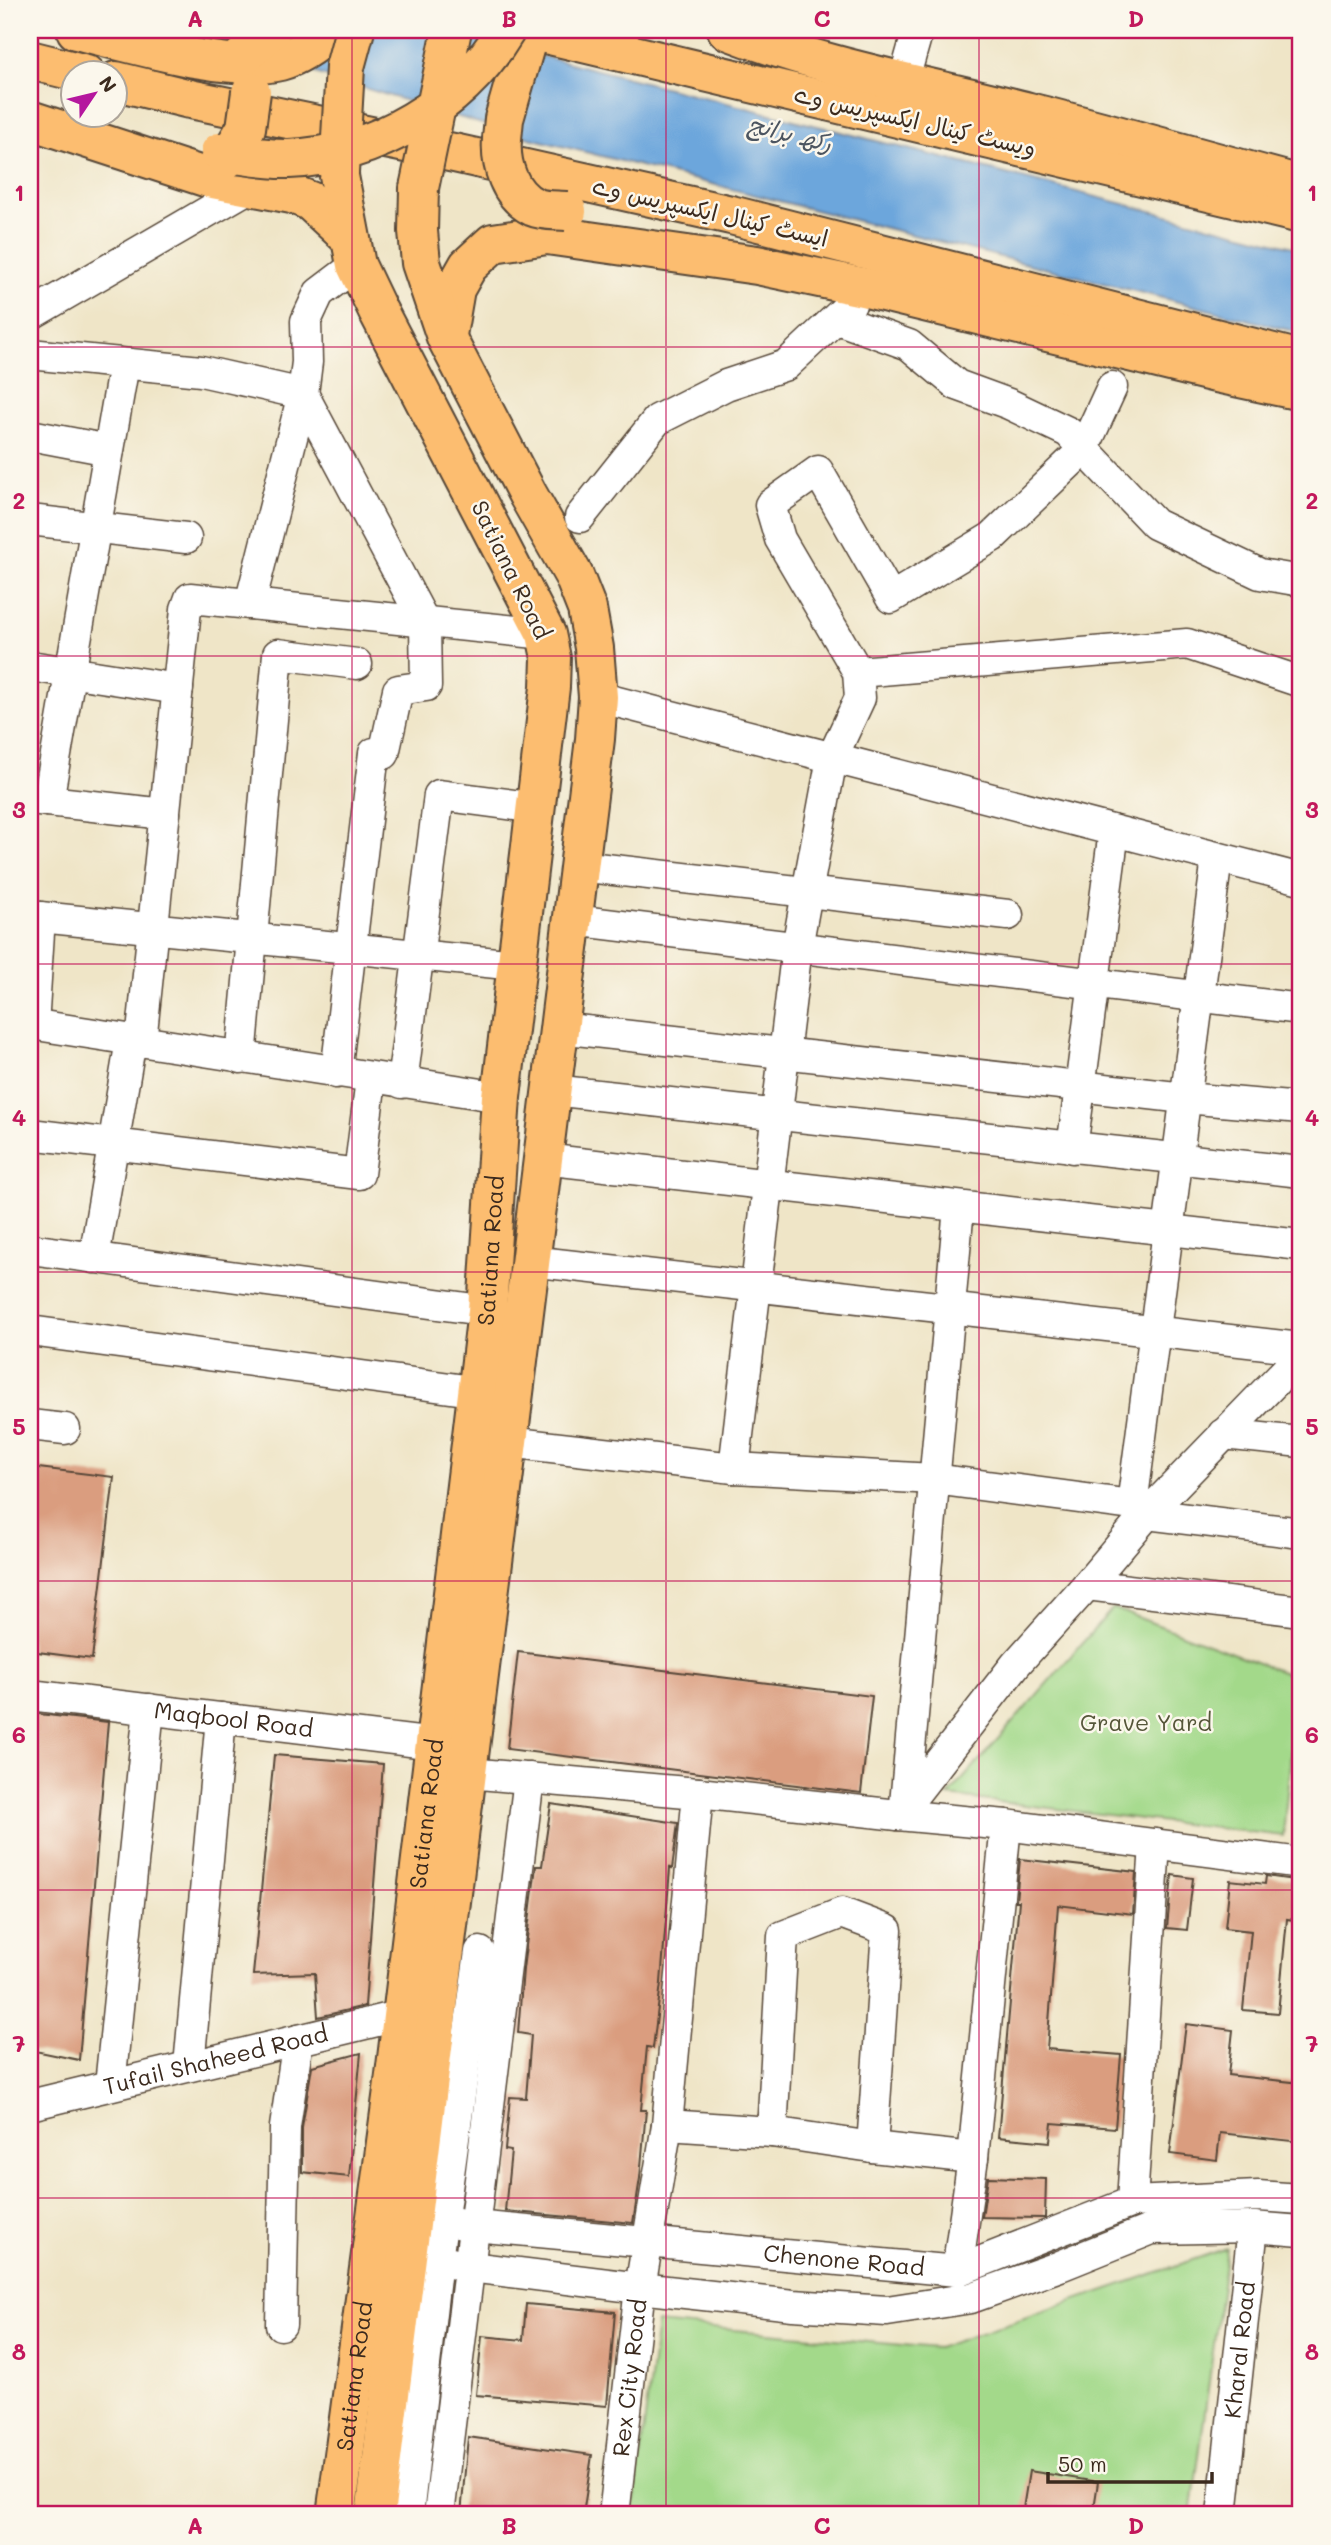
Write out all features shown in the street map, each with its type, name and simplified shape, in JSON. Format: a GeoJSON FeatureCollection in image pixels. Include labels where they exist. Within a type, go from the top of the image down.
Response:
{"type":"FeatureCollection","features":[{"type":"Feature","properties":{"kind":"main road"},"geometry":{"type":"LineString","coordinates":[[76,30],[195,57],[244,73],[258,65],[282,61],[308,48],[330,30]]}},
{"type":"Feature","properties":{"kind":"main road"},"geometry":{"type":"LineString","coordinates":[[216,168],[246,128],[244,73],[256,47],[271,30]]}},
{"type":"Feature","properties":{"kind":"main road","name":"Satiana Road"},"geometry":{"type":"LineString","coordinates":[[355,30],[345,67],[339,176],[353,251],[384,323],[546,634],[551,659],[537,808],[501,1097],[488,1311],[402,2015],[412,2214]]}},
{"type":"Feature","properties":{"kind":"main road","name":"Satiana Road"},"geometry":{"type":"LineString","coordinates":[[375,2515],[405,2255],[468,1773],[573,919],[598,697],[594,648],[587,609],[574,576],[446,337],[421,263],[418,231],[419,188],[452,30]]}},
{"type":"Feature","properties":{"kind":"main road"},"geometry":{"type":"LineString","coordinates":[[30,120],[216,168],[333,154],[393,132],[422,116],[457,89],[481,64],[506,30]]}},
{"type":"Feature","properties":{"kind":"main road"},"geometry":{"type":"LineString","coordinates":[[531,30],[504,119],[501,151],[509,182],[517,196],[536,208],[568,211],[616,222],[757,265]]}},
{"type":"Feature","properties":{"kind":"main road","name":"ویسٹ کینال ایکسپریس وے"},"geometry":{"type":"LineString","coordinates":[[531,30],[1301,214]]}},
{"type":"Feature","properties":{"kind":"main road"},"geometry":{"type":"LineString","coordinates":[[740,34],[903,83],[1029,112],[1301,186]]}},
{"type":"Feature","properties":{"kind":"main road"},"geometry":{"type":"LineString","coordinates":[[30,60],[60,68]]}},
{"type":"Feature","properties":{"kind":"main road","name":"ایسٹ کینال ایکسپریس وے"},"geometry":{"type":"LineString","coordinates":[[130,84],[731,215],[1301,360]]}},
{"type":"Feature","properties":{"kind":"main road"},"geometry":{"type":"LineString","coordinates":[[30,104],[60,111]]}},
{"type":"Feature","properties":{"kind":"main road"},"geometry":{"type":"LineString","coordinates":[[116,130],[310,201],[353,251]]}},
{"type":"Feature","properties":{"kind":"main road"},"geometry":{"type":"LineString","coordinates":[[446,337],[456,289],[468,266],[494,243],[547,235],[757,265],[867,288],[1203,370],[1301,391]]}},
{"type":"Feature","properties":{"kind":"main road"},"geometry":{"type":"LineString","coordinates":[[500,543],[542,519]]}},
{"type":"Feature","properties":{"kind":"main road","name":"Satiana Road"},"geometry":{"type":"LineString","coordinates":[[336,2515],[405,2255]]}},
{"type":"Feature","properties":{"kind":"street"},"geometry":{"type":"LineString","coordinates":[[903,83],[918,30]]}},
{"type":"Feature","properties":{"kind":"street"},"geometry":{"type":"LineString","coordinates":[[30,134],[216,168]]}},
{"type":"Feature","properties":{"kind":"street"},"geometry":{"type":"LineString","coordinates":[[30,316],[216,168]]}},
{"type":"Feature","properties":{"kind":"street"},"geometry":{"type":"LineString","coordinates":[[250,604],[303,394],[307,362],[306,321],[319,293],[353,251]]}},
{"type":"Feature","properties":{"kind":"street"},"geometry":{"type":"LineString","coordinates":[[580,517],[657,420],[726,386],[786,365],[867,288]]}},
{"type":"Feature","properties":{"kind":"street"},"geometry":{"type":"LineString","coordinates":[[837,319],[909,345],[957,385],[1009,404],[1068,432],[1155,524],[1260,574],[1301,581]]}},
{"type":"Feature","properties":{"kind":"street"},"geometry":{"type":"LineString","coordinates":[[30,354],[201,371],[303,394],[425,623],[426,686],[398,690],[384,754],[374,753],[336,1073]]}},
{"type":"Feature","properties":{"kind":"street"},"geometry":{"type":"LineString","coordinates":[[124,364],[70,672],[39,800],[165,814]]}},
{"type":"Feature","properties":{"kind":"street"},"geometry":{"type":"LineString","coordinates":[[734,1468],[797,947],[832,758],[860,698],[858,672],[780,539],[770,505],[818,471],[891,598],[992,537],[1083,450],[1112,387]]}},
{"type":"Feature","properties":{"kind":"street"},"geometry":{"type":"LineString","coordinates":[[30,435],[109,450]]}},
{"type":"Feature","properties":{"kind":"street"},"geometry":{"type":"LineString","coordinates":[[30,520],[186,538]]}},
{"type":"Feature","properties":{"kind":"street"},"geometry":{"type":"LineString","coordinates":[[94,1258],[113,1144],[136,1041],[153,928],[186,609],[191,598],[546,634]]}},
{"type":"Feature","properties":{"kind":"street"},"geometry":{"type":"LineString","coordinates":[[858,672],[1187,644],[1301,682]]}},
{"type":"Feature","properties":{"kind":"street"},"geometry":{"type":"LineString","coordinates":[[241,1058],[278,654],[357,664]]}},
{"type":"Feature","properties":{"kind":"street"},"geometry":{"type":"LineString","coordinates":[[30,666],[178,689]]}},
{"type":"Feature","properties":{"kind":"street"},"geometry":{"type":"LineString","coordinates":[[598,697],[1301,879]]}},
{"type":"Feature","properties":{"kind":"street"},"geometry":{"type":"LineString","coordinates":[[402,1083],[439,795],[537,808]]}},
{"type":"Feature","properties":{"kind":"street"},"geometry":{"type":"LineString","coordinates":[[1072,1148],[1114,831]]}},
{"type":"Feature","properties":{"kind":"street"},"geometry":{"type":"LineString","coordinates":[[1139,1509],[1155,1331],[1217,858]]}},
{"type":"Feature","properties":{"kind":"street"},"geometry":{"type":"LineString","coordinates":[[579,866],[1008,915]]}},
{"type":"Feature","properties":{"kind":"street"},"geometry":{"type":"LineString","coordinates":[[501,1097],[32,1025],[35,916],[516,965]]}},
{"type":"Feature","properties":{"kind":"street"},"geometry":{"type":"LineString","coordinates":[[573,919],[1301,1009]]}},
{"type":"Feature","properties":{"kind":"street"},"geometry":{"type":"LineString","coordinates":[[559,1028],[1185,1098],[1301,1108]]}},
{"type":"Feature","properties":{"kind":"street"},"geometry":{"type":"LineString","coordinates":[[30,1134],[359,1174],[370,1079]]}},
{"type":"Feature","properties":{"kind":"street"},"geometry":{"type":"LineString","coordinates":[[552,1090],[1301,1172]]}},
{"type":"Feature","properties":{"kind":"street"},"geometry":{"type":"LineString","coordinates":[[543,1159],[1301,1245]]}},
{"type":"Feature","properties":{"kind":"street"},"geometry":{"type":"LineString","coordinates":[[901,1810],[959,1207]]}},
{"type":"Feature","properties":{"kind":"street"},"geometry":{"type":"LineString","coordinates":[[30,1249],[488,1311]]}},
{"type":"Feature","properties":{"kind":"street"},"geometry":{"type":"LineString","coordinates":[[530,1261],[1301,1348]]}},
{"type":"Feature","properties":{"kind":"street"},"geometry":{"type":"LineString","coordinates":[[30,1331],[478,1392]]}},
{"type":"Feature","properties":{"kind":"street"},"geometry":{"type":"LineString","coordinates":[[901,1810],[1016,1664],[1087,1585],[1139,1509],[1223,1434],[1301,1356]]}},
{"type":"Feature","properties":{"kind":"street"},"geometry":{"type":"LineString","coordinates":[[30,1425],[65,1429]]}},
{"type":"Feature","properties":{"kind":"street"},"geometry":{"type":"LineString","coordinates":[[1223,1434],[1301,1442]]}},
{"type":"Feature","properties":{"kind":"street"},"geometry":{"type":"LineString","coordinates":[[508,1442],[734,1468],[934,1479],[1301,1533]]}},
{"type":"Feature","properties":{"kind":"street"},"geometry":{"type":"LineString","coordinates":[[1087,1585],[1301,1611]]}},
{"type":"Feature","properties":{"kind":"street","name":"Maqbool Road"},"geometry":{"type":"LineString","coordinates":[[30,1695],[435,1744]]}},
{"type":"Feature","properties":{"kind":"street"},"geometry":{"type":"LineString","coordinates":[[110,2085],[149,1709]]}},
{"type":"Feature","properties":{"kind":"street"},"geometry":{"type":"LineString","coordinates":[[189,2066],[220,1718]]}},
{"type":"Feature","properties":{"kind":"street"},"geometry":{"type":"LineString","coordinates":[[468,1773],[901,1810],[1301,1863]]}},
{"type":"Feature","properties":{"kind":"street"},"geometry":{"type":"LineString","coordinates":[[439,2515],[529,1778]]}},
{"type":"Feature","properties":{"kind":"street","name":"Rex City Road"},"geometry":{"type":"LineString","coordinates":[[614,2515],[640,2288],[667,2125],[698,1793]]}},
{"type":"Feature","properties":{"kind":"street"},"geometry":{"type":"LineString","coordinates":[[957,2271],[973,2158],[1006,1825]]}},
{"type":"Feature","properties":{"kind":"street"},"geometry":{"type":"LineString","coordinates":[[1132,2203],[1155,1844]]}},
{"type":"Feature","properties":{"kind":"street"},"geometry":{"type":"LineString","coordinates":[[772,2132],[783,1936],[842,1913],[887,1930],[872,2147]]}},
{"type":"Feature","properties":{"kind":"street"},"geometry":{"type":"LineString","coordinates":[[412,2214],[480,1952]]}},
{"type":"Feature","properties":{"kind":"street","name":"Tufail Shaheed Road"},"geometry":{"type":"LineString","coordinates":[[30,2105],[402,2015]]}},
{"type":"Feature","properties":{"kind":"street"},"geometry":{"type":"LineString","coordinates":[[281,2325],[285,2127],[298,2040]]}},
{"type":"Feature","properties":{"kind":"street"},"geometry":{"type":"LineString","coordinates":[[667,2125],[772,2132],[973,2158]]}},
{"type":"Feature","properties":{"kind":"street","name":"Chenone Road"},"geometry":{"type":"LineString","coordinates":[[412,2214],[474,2225],[957,2271],[1132,2203],[1258,2196],[1301,2199]]}},
{"type":"Feature","properties":{"kind":"street","name":"Chenone Road"},"geometry":{"type":"LineString","coordinates":[[405,2255],[470,2267],[640,2288],[793,2305],[887,2311],[971,2298],[1152,2229],[1253,2227],[1301,2231]]}},
{"type":"Feature","properties":{"kind":"street","name":"Kharal Road"},"geometry":{"type":"LineString","coordinates":[[1222,2515],[1253,2227]]}},
{"type":"Feature","properties":{"kind":"street"},"geometry":{"type":"LineString","coordinates":[[405,2255],[408,2515]]}},
{"type":"Feature","properties":{"kind":"green space","name":"Grave Yard"},"geometry":{"type":"Polygon","coordinates":[[[1113,1608],[1298,1678],[1283,1836],[948,1796],[1113,1608]]]}},
{"type":"Feature","properties":{"kind":"green space"},"geometry":{"type":"Polygon","coordinates":[[[1227,2248],[1191,2515],[633,2515],[657,2323],[937,2348],[1227,2248]]]}},
{"type":"Feature","properties":{"kind":"water","name":"رکھ برانچ"},"geometry":{"type":"Polygon","coordinates":[[[142,30],[425,30],[538,55],[1301,249],[1301,333],[518,135],[230,47],[142,30]]]}},
{"type":"Feature","properties":{"kind":"building"},"geometry":{"type":"Polygon","coordinates":[[[30,1467],[114,1477],[92,1659],[30,1651],[30,1467]]]}},
{"type":"Feature","properties":{"kind":"building"},"geometry":{"type":"Polygon","coordinates":[[[518,1652],[872,1696],[861,1793],[507,1749],[518,1652]]]}},
{"type":"Feature","properties":{"kind":"building"},"geometry":{"type":"Polygon","coordinates":[[[30,1713],[108,1722],[79,2060],[30,2050],[30,1713]]]}},
{"type":"Feature","properties":{"kind":"building"},"geometry":{"type":"Polygon","coordinates":[[[274,1755],[383,1764],[365,2006],[318,2017],[315,1973],[253,1975],[274,1755]]]}},
{"type":"Feature","properties":{"kind":"building"},"geometry":{"type":"Polygon","coordinates":[[[551,1804],[678,1823],[672,1869],[670,1868],[653,2048],[647,2047],[641,2110],[646,2110],[633,2223],[505,2211],[511,2151],[505,2150],[510,2097],[526,2098],[531,2035],[518,2033],[523,1969],[536,1866],[542,1866],[551,1804]]]}},
{"type":"Feature","properties":{"kind":"building"},"geometry":{"type":"Polygon","coordinates":[[[1020,1859],[1136,1872],[1133,1914],[1058,1905],[1047,2049],[1121,2055],[1115,2128],[1052,2123],[1050,2142],[998,2137],[1019,1901],[1016,1901],[1020,1859]]]}},
{"type":"Feature","properties":{"kind":"building"},"geometry":{"type":"Polygon","coordinates":[[[1172,1875],[1193,1878],[1187,1930],[1167,1928],[1172,1875]]]}},
{"type":"Feature","properties":{"kind":"building"},"geometry":{"type":"Polygon","coordinates":[[[1266,1876],[1301,1881],[1301,1921],[1287,1919],[1278,2013],[1243,2010],[1251,1931],[1225,1928],[1230,1880],[1265,1884],[1266,1876]]]}},
{"type":"Feature","properties":{"kind":"building"},"geometry":{"type":"Polygon","coordinates":[[[1186,2024],[1233,2030],[1228,2075],[1301,2083],[1301,2142],[1220,2133],[1217,2160],[1170,2154],[1186,2024]]]}},
{"type":"Feature","properties":{"kind":"building"},"geometry":{"type":"Polygon","coordinates":[[[361,2053],[349,2177],[302,2172],[302,2128],[312,2066],[361,2053]]]}},
{"type":"Feature","properties":{"kind":"building"},"geometry":{"type":"Polygon","coordinates":[[[988,2177],[1046,2179],[1045,2218],[982,2217],[988,2177]]]}},
{"type":"Feature","properties":{"kind":"building"},"geometry":{"type":"Polygon","coordinates":[[[526,2304],[615,2312],[607,2406],[476,2395],[482,2336],[523,2340],[526,2304]]]}},
{"type":"Feature","properties":{"kind":"building"},"geometry":{"type":"Polygon","coordinates":[[[468,2437],[592,2455],[583,2515],[461,2515],[468,2437]]]}},
{"type":"Feature","properties":{"kind":"building"},"geometry":{"type":"Polygon","coordinates":[[[1029,2471],[1098,2482],[1093,2515],[1022,2515],[1029,2471]]]}}]}
